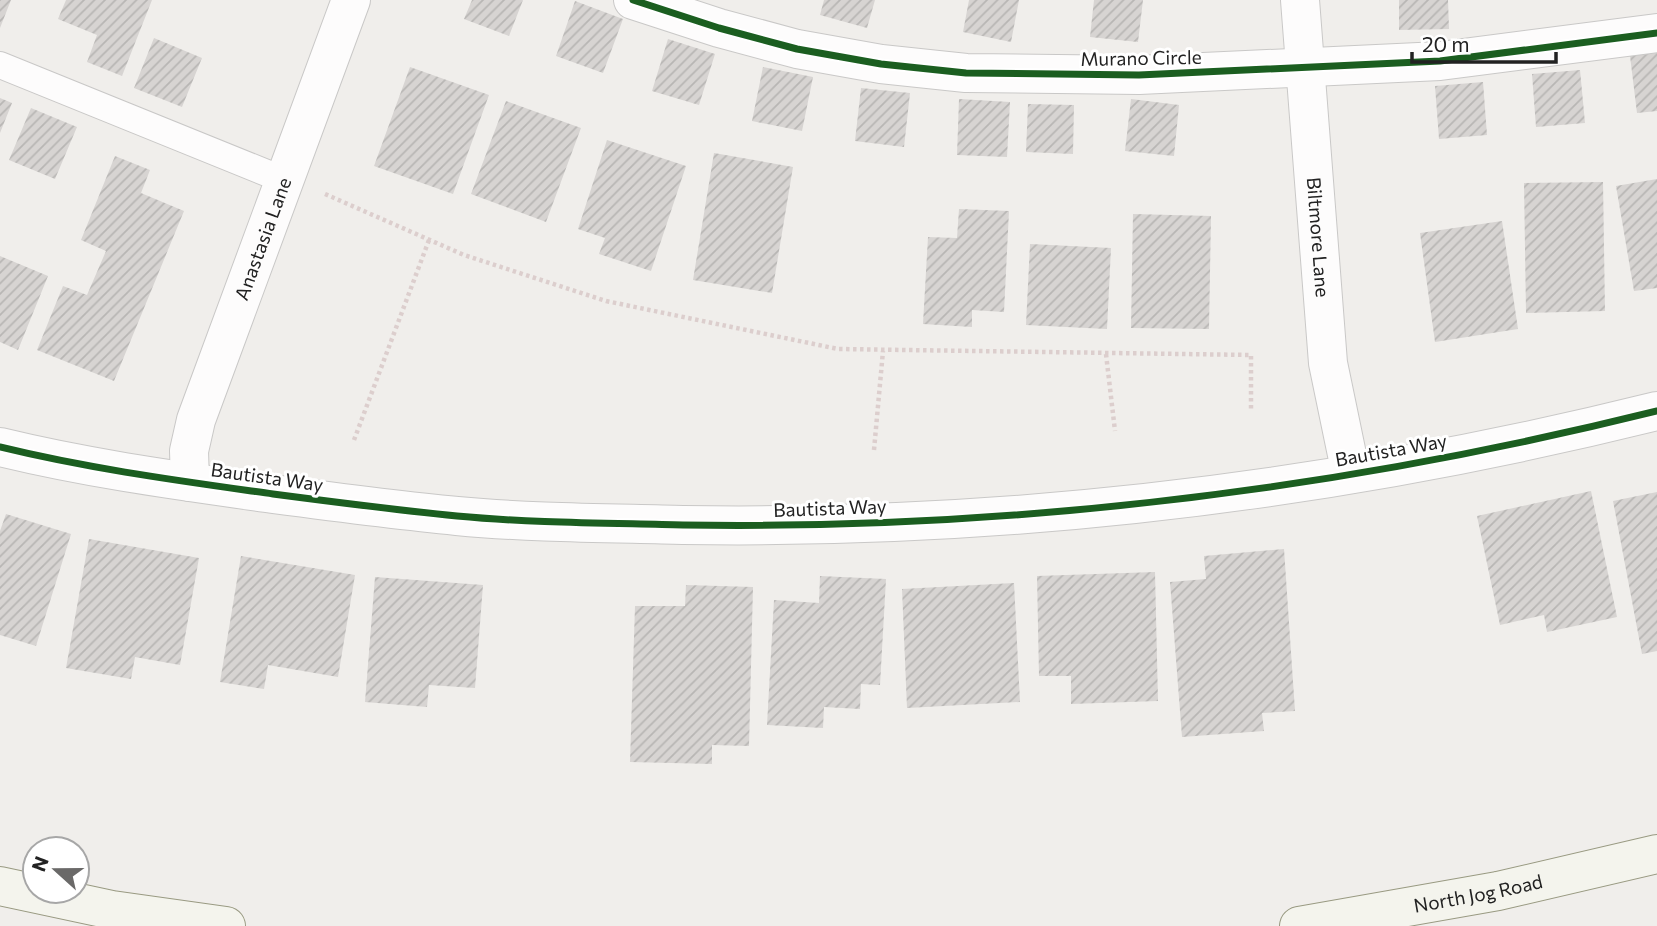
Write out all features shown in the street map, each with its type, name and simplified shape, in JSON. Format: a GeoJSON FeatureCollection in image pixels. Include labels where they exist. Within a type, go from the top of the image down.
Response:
{"type":"FeatureCollection","features":[{"type":"Feature","properties":{"kind":"main road","name":"North Jog Road"},"geometry":{"type":"LineString","coordinates":[[1319,924],[1497,891],[1657,854]]}},
{"type":"Feature","properties":{"kind":"main road"},"geometry":{"type":"LineString","coordinates":[[0,886],[112,910],[226,926]]}},
{"type":"Feature","properties":{"kind":"street","name":"Anastasia Lane"},"geometry":{"type":"LineString","coordinates":[[190,482],[189,451],[196,420],[351,0]]}},
{"type":"Feature","properties":{"kind":"street","name":"Murano Circle"},"geometry":{"type":"LineString","coordinates":[[633,0],[719,28],[797,49],[880,64],[966,73],[1139,75],[1440,61],[1657,33]]}},
{"type":"Feature","properties":{"kind":"street","name":"Biltmore Lane"},"geometry":{"type":"LineString","coordinates":[[1300,0],[1328,363],[1351,474]]}},
{"type":"Feature","properties":{"kind":"street","name":"Bautista Way"},"geometry":{"type":"LineString","coordinates":[[0,447],[56,461],[190,482],[458,516],[621,524],[778,526],[936,521],[1087,510],[1260,490],[1567,433],[1657,411]]}},
{"type":"Feature","properties":{"kind":"lane"},"geometry":{"type":"LineString","coordinates":[[0,65],[284,180]]}},
{"type":"Feature","properties":{"kind":"path"},"geometry":{"type":"LineString","coordinates":[[321,192],[464,255],[606,301],[838,349],[1251,355],[1251,412]]}},
{"type":"Feature","properties":{"kind":"path"},"geometry":{"type":"LineString","coordinates":[[354,440],[429,240]]}},
{"type":"Feature","properties":{"kind":"path"},"geometry":{"type":"LineString","coordinates":[[874,450],[883,351]]}},
{"type":"Feature","properties":{"kind":"path"},"geometry":{"type":"LineString","coordinates":[[1106,354],[1115,431]]}},
{"type":"Feature","properties":{"kind":"building"},"geometry":{"type":"Polygon","coordinates":[[[0,0],[11,0],[0,28],[0,0]]]}},
{"type":"Feature","properties":{"kind":"building"},"geometry":{"type":"Polygon","coordinates":[[[66,0],[152,0],[122,76],[87,62],[97,35],[58,19],[66,0]]]}},
{"type":"Feature","properties":{"kind":"building"},"geometry":{"type":"Polygon","coordinates":[[[472,0],[523,0],[509,36],[464,19],[472,0]]]}},
{"type":"Feature","properties":{"kind":"building"},"geometry":{"type":"Polygon","coordinates":[[[824,0],[875,0],[867,28],[820,15],[824,0]]]}},
{"type":"Feature","properties":{"kind":"building"},"geometry":{"type":"Polygon","coordinates":[[[969,0],[1019,0],[1011,42],[963,32],[969,0]]]}},
{"type":"Feature","properties":{"kind":"building"},"geometry":{"type":"Polygon","coordinates":[[[1094,0],[1143,0],[1138,42],[1090,37],[1094,0]]]}},
{"type":"Feature","properties":{"kind":"building"},"geometry":{"type":"Polygon","coordinates":[[[1399,0],[1448,0],[1449,29],[1399,30],[1399,0]]]}},
{"type":"Feature","properties":{"kind":"building"},"geometry":{"type":"Polygon","coordinates":[[[575,1],[623,19],[603,73],[556,56],[575,1]]]}},
{"type":"Feature","properties":{"kind":"building"},"geometry":{"type":"Polygon","coordinates":[[[154,38],[202,58],[182,107],[134,88],[154,38]]]}},
{"type":"Feature","properties":{"kind":"building"},"geometry":{"type":"Polygon","coordinates":[[[668,39],[715,54],[699,105],[652,91],[668,39]]]}},
{"type":"Feature","properties":{"kind":"building"},"geometry":{"type":"Polygon","coordinates":[[[1657,53],[1657,111],[1637,113],[1630,56],[1657,53]]]}},
{"type":"Feature","properties":{"kind":"building"},"geometry":{"type":"Polygon","coordinates":[[[410,67],[489,95],[453,194],[374,166],[410,67]]]}},
{"type":"Feature","properties":{"kind":"building"},"geometry":{"type":"Polygon","coordinates":[[[763,67],[813,77],[802,131],[752,121],[763,67]]]}},
{"type":"Feature","properties":{"kind":"building"},"geometry":{"type":"Polygon","coordinates":[[[1580,70],[1585,123],[1536,127],[1532,74],[1580,70]]]}},
{"type":"Feature","properties":{"kind":"building"},"geometry":{"type":"Polygon","coordinates":[[[1483,82],[1487,135],[1439,139],[1435,86],[1483,82]]]}},
{"type":"Feature","properties":{"kind":"building"},"geometry":{"type":"Polygon","coordinates":[[[861,88],[910,93],[904,147],[855,141],[861,88]]]}},
{"type":"Feature","properties":{"kind":"building"},"geometry":{"type":"Polygon","coordinates":[[[0,98],[12,103],[0,133],[0,98]]]}},
{"type":"Feature","properties":{"kind":"building"},"geometry":{"type":"Polygon","coordinates":[[[959,99],[1010,102],[1007,157],[957,155],[959,99]]]}},
{"type":"Feature","properties":{"kind":"building"},"geometry":{"type":"Polygon","coordinates":[[[1131,99],[1179,105],[1174,156],[1125,151],[1131,99]]]}},
{"type":"Feature","properties":{"kind":"building"},"geometry":{"type":"Polygon","coordinates":[[[506,101],[581,128],[546,222],[471,194],[506,101]]]}},
{"type":"Feature","properties":{"kind":"building"},"geometry":{"type":"Polygon","coordinates":[[[1028,104],[1074,105],[1073,154],[1026,152],[1028,104]]]}},
{"type":"Feature","properties":{"kind":"building"},"geometry":{"type":"Polygon","coordinates":[[[31,108],[77,127],[55,179],[9,160],[31,108]]]}},
{"type":"Feature","properties":{"kind":"building"},"geometry":{"type":"Polygon","coordinates":[[[607,140],[686,166],[651,271],[599,254],[605,238],[578,229],[607,140]]]}},
{"type":"Feature","properties":{"kind":"building"},"geometry":{"type":"Polygon","coordinates":[[[714,153],[793,167],[772,293],[693,280],[714,153]]]}},
{"type":"Feature","properties":{"kind":"building"},"geometry":{"type":"Polygon","coordinates":[[[115,156],[150,170],[141,193],[184,211],[114,381],[37,350],[63,286],[87,295],[106,251],[81,240],[115,156]]]}},
{"type":"Feature","properties":{"kind":"building"},"geometry":{"type":"Polygon","coordinates":[[[1657,179],[1657,288],[1634,291],[1616,186],[1657,179]]]}},
{"type":"Feature","properties":{"kind":"building"},"geometry":{"type":"Polygon","coordinates":[[[1603,182],[1605,311],[1526,313],[1524,183],[1603,182]]]}},
{"type":"Feature","properties":{"kind":"building"},"geometry":{"type":"Polygon","coordinates":[[[959,209],[1009,211],[1004,312],[972,310],[972,327],[923,324],[928,237],[957,238],[959,209]]]}},
{"type":"Feature","properties":{"kind":"building"},"geometry":{"type":"Polygon","coordinates":[[[1133,214],[1211,216],[1209,329],[1131,328],[1133,214]]]}},
{"type":"Feature","properties":{"kind":"building"},"geometry":{"type":"Polygon","coordinates":[[[1502,221],[1518,329],[1435,342],[1420,233],[1502,221]]]}},
{"type":"Feature","properties":{"kind":"building"},"geometry":{"type":"Polygon","coordinates":[[[1030,244],[1111,248],[1107,329],[1026,325],[1030,244]]]}},
{"type":"Feature","properties":{"kind":"building"},"geometry":{"type":"Polygon","coordinates":[[[0,256],[48,276],[18,350],[0,342],[0,256]]]}},
{"type":"Feature","properties":{"kind":"building"},"geometry":{"type":"Polygon","coordinates":[[[1591,491],[1617,617],[1547,632],[1544,615],[1500,625],[1477,516],[1591,491]]]}},
{"type":"Feature","properties":{"kind":"building"},"geometry":{"type":"Polygon","coordinates":[[[1657,492],[1657,651],[1642,654],[1613,501],[1657,492]]]}},
{"type":"Feature","properties":{"kind":"building"},"geometry":{"type":"Polygon","coordinates":[[[6,514],[71,534],[36,646],[0,635],[0,531],[6,514]]]}},
{"type":"Feature","properties":{"kind":"building"},"geometry":{"type":"Polygon","coordinates":[[[89,539],[199,558],[180,665],[135,657],[131,679],[66,668],[89,539]]]}},
{"type":"Feature","properties":{"kind":"building"},"geometry":{"type":"Polygon","coordinates":[[[1284,549],[1295,711],[1262,713],[1264,731],[1182,737],[1170,582],[1206,579],[1204,556],[1284,549]]]}},
{"type":"Feature","properties":{"kind":"building"},"geometry":{"type":"Polygon","coordinates":[[[241,556],[355,575],[338,677],[268,665],[264,689],[220,682],[241,556]]]}},
{"type":"Feature","properties":{"kind":"building"},"geometry":{"type":"Polygon","coordinates":[[[1155,572],[1158,701],[1071,704],[1071,676],[1039,676],[1037,576],[1155,572]]]}},
{"type":"Feature","properties":{"kind":"building"},"geometry":{"type":"Polygon","coordinates":[[[820,576],[886,579],[880,685],[861,684],[860,709],[824,707],[823,728],[767,725],[774,600],[819,603],[820,576]]]}},
{"type":"Feature","properties":{"kind":"building"},"geometry":{"type":"Polygon","coordinates":[[[375,577],[483,585],[475,688],[429,685],[427,707],[365,702],[375,577]]]}},
{"type":"Feature","properties":{"kind":"building"},"geometry":{"type":"Polygon","coordinates":[[[1014,583],[1020,702],[907,708],[902,589],[1014,583]]]}},
{"type":"Feature","properties":{"kind":"building"},"geometry":{"type":"Polygon","coordinates":[[[686,585],[753,587],[749,746],[712,745],[712,764],[630,762],[635,606],[685,606],[686,585]]]}},
{"type":"Feature","properties":{"kind":"cycle path"},"geometry":{"type":"LineString","coordinates":[[633,0],[719,28],[797,49],[881,64],[966,73],[1139,75],[1440,61],[1657,33]]}},
{"type":"Feature","properties":{"kind":"cycle path"},"geometry":{"type":"LineString","coordinates":[[0,447],[68,462],[170,479],[457,516],[598,523],[806,525],[1052,512],[1296,483],[1417,463],[1657,411]]}}]}
